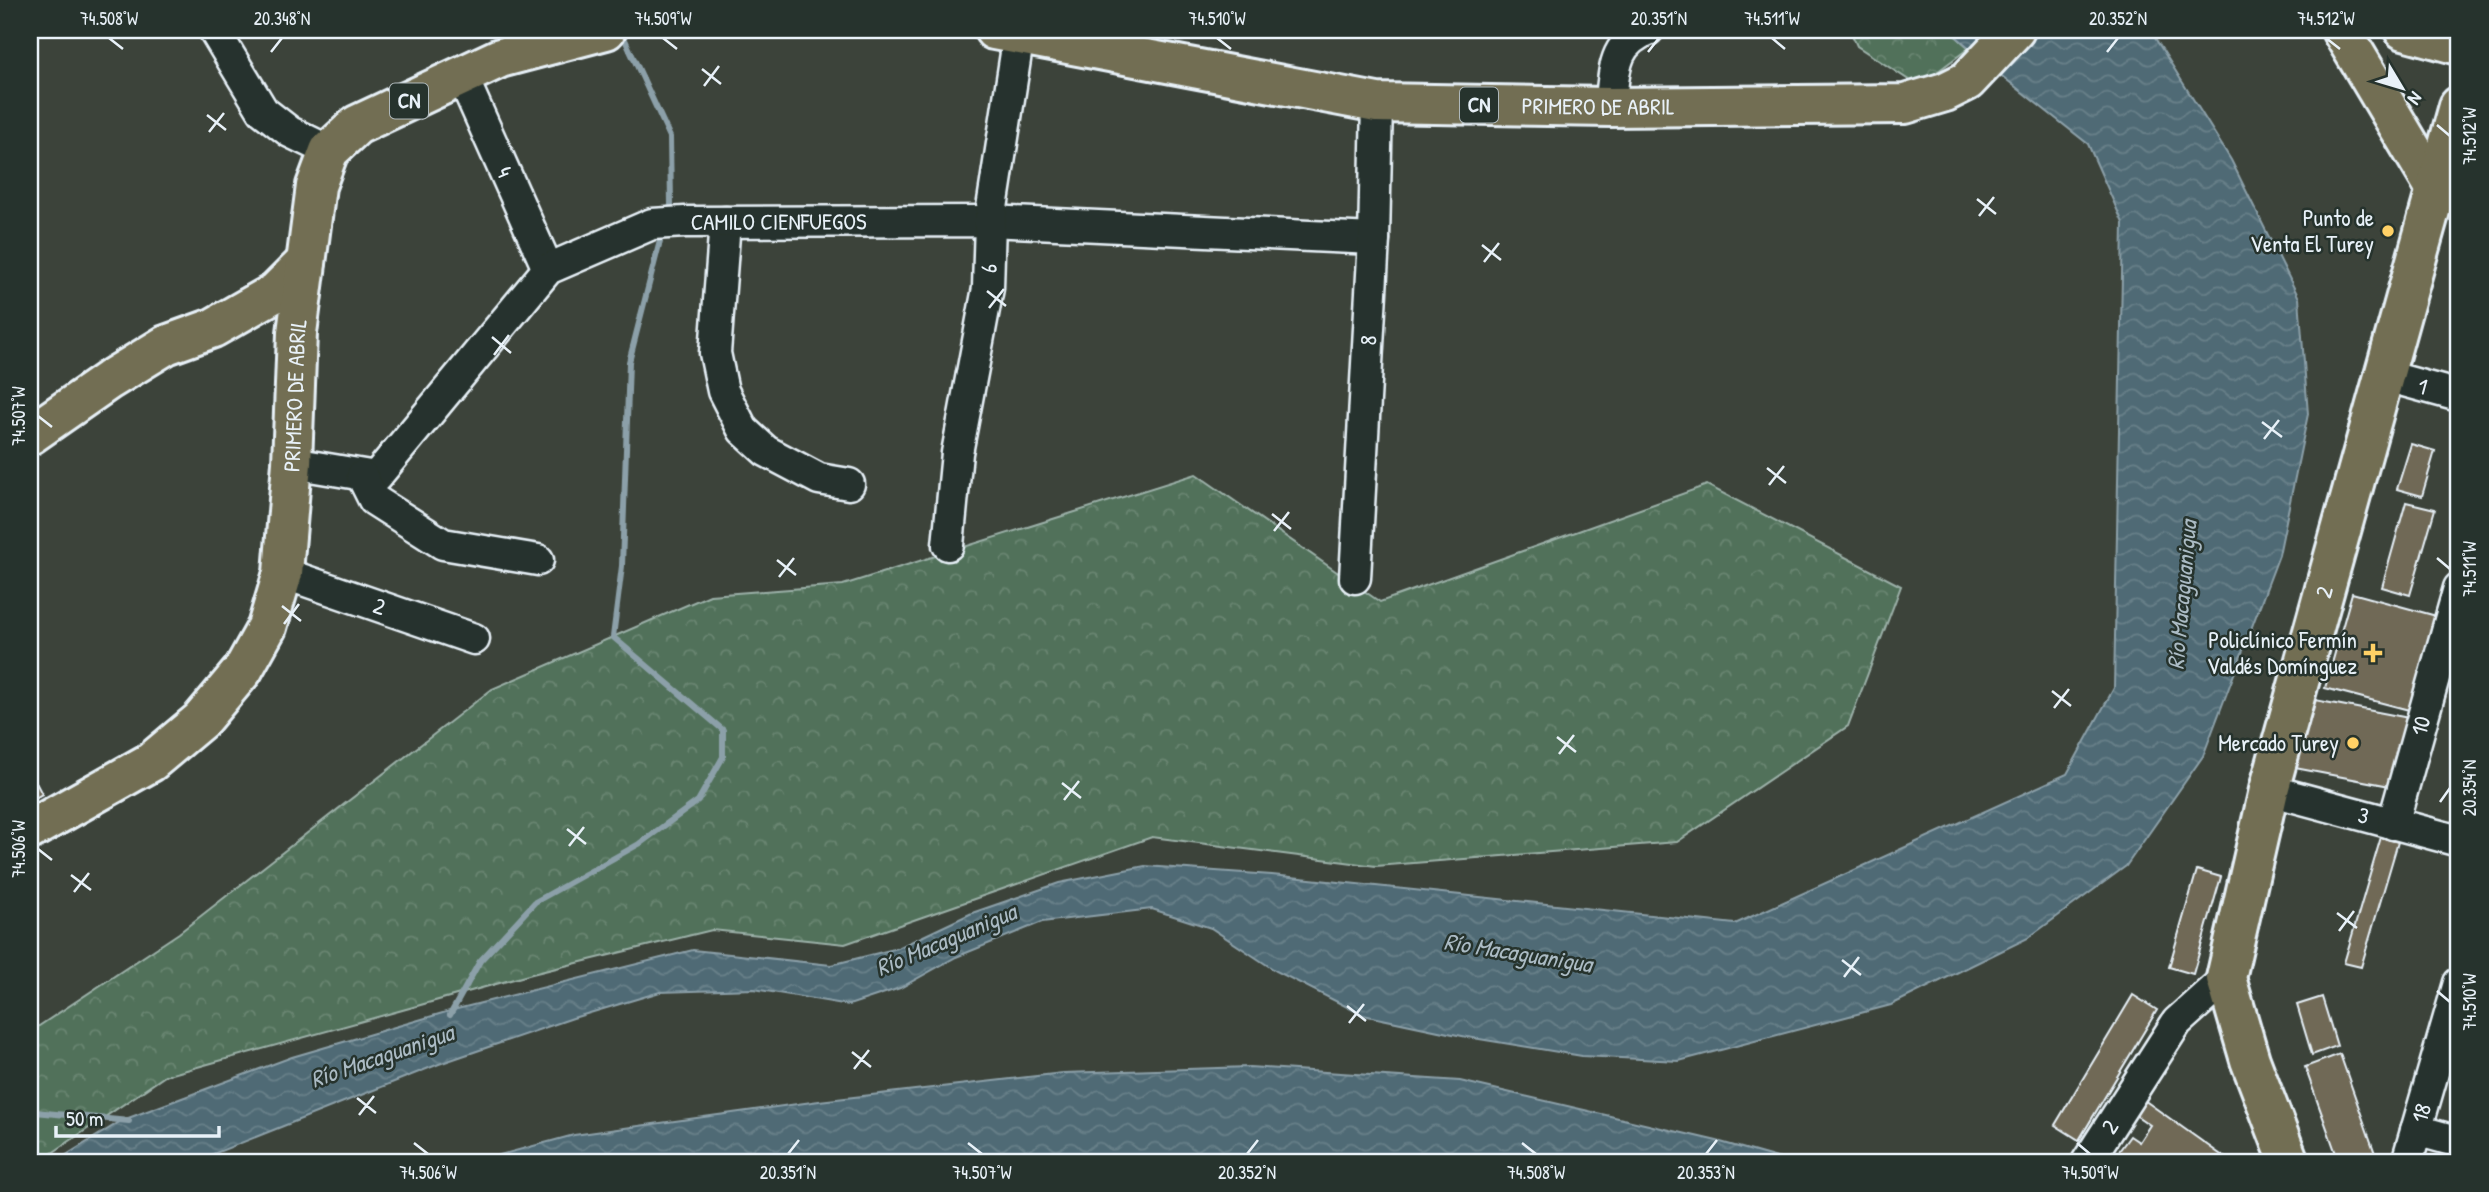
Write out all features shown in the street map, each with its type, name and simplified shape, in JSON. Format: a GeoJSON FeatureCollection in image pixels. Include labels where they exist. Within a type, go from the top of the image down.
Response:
{"type":"FeatureCollection","features":[{"type":"Feature","properties":{"kind":"main road","name":"PRIMERO DE ABRIL"},"geometry":{"type":"LineString","coordinates":[[30,830],[151,762],[201,720],[243,670],[267,627],[284,573],[297,333],[316,186],[329,151],[358,125],[500,58],[606,30]]}},
{"type":"Feature","properties":{"kind":"main road","name":"PRIMERO DE ABRIL"},"geometry":{"type":"LineString","coordinates":[[1006,32],[1377,103],[1610,107],[1905,104],[1945,92],[1967,81],[2015,30]]}},
{"type":"Feature","properties":{"kind":"main road"},"geometry":{"type":"LineString","coordinates":[[2341,30],[2437,191]]}},
{"type":"Feature","properties":{"kind":"main road"},"geometry":{"type":"LineString","coordinates":[[2404,30],[2459,45]]}},
{"type":"Feature","properties":{"kind":"main road","name":"2"},"geometry":{"type":"LineString","coordinates":[[2226,978],[2270,790],[2459,106]]}},
{"type":"Feature","properties":{"kind":"main road"},"geometry":{"type":"LineString","coordinates":[[30,435],[109,380],[166,345],[214,328],[276,292],[306,262]]}},
{"type":"Feature","properties":{"kind":"main road"},"geometry":{"type":"LineString","coordinates":[[214,328],[297,333]]}},
{"type":"Feature","properties":{"kind":"main road"},"geometry":{"type":"LineString","coordinates":[[2226,978],[2250,1060],[2289,1162]]}},
{"type":"Feature","properties":{"kind":"street"},"geometry":{"type":"LineString","coordinates":[[214,30],[263,111],[290,132],[329,151]]}},
{"type":"Feature","properties":{"kind":"street"},"geometry":{"type":"LineString","coordinates":[[1610,107],[1617,57],[1621,48],[1628,40],[1647,30]]}},
{"type":"Feature","properties":{"kind":"street","name":"6"},"geometry":{"type":"LineString","coordinates":[[948,545],[957,453],[988,288],[990,221],[1006,32]]}},
{"type":"Feature","properties":{"kind":"street","name":"4"},"geometry":{"type":"LineString","coordinates":[[463,76],[548,269]]}},
{"type":"Feature","properties":{"kind":"street","name":"8"},"geometry":{"type":"LineString","coordinates":[[1355,578],[1374,239],[1377,103]]}},
{"type":"Feature","properties":{"kind":"street","name":"CAMILO CIENFUEGOS"},"geometry":{"type":"LineString","coordinates":[[362,476],[376,477],[548,269],[652,225],[685,222],[990,221],[1374,239]]}},
{"type":"Feature","properties":{"kind":"street"},"geometry":{"type":"LineString","coordinates":[[724,222],[715,353],[723,391],[743,430],[766,451],[819,480],[849,484]]}},
{"type":"Feature","properties":{"kind":"street","name":"1"},"geometry":{"type":"LineString","coordinates":[[2386,376],[2459,396]]}},
{"type":"Feature","properties":{"kind":"street"},"geometry":{"type":"LineString","coordinates":[[292,463],[362,476],[374,500],[443,544],[538,560]]}},
{"type":"Feature","properties":{"kind":"street","name":"2"},"geometry":{"type":"LineString","coordinates":[[284,573],[474,639]]}},
{"type":"Feature","properties":{"kind":"street","name":"10"},"geometry":{"type":"LineString","coordinates":[[2393,824],[2459,588]]}},
{"type":"Feature","properties":{"kind":"street","name":"3"},"geometry":{"type":"LineString","coordinates":[[2270,790],[2459,841]]}},
{"type":"Feature","properties":{"kind":"street","name":"2"},"geometry":{"type":"LineString","coordinates":[[2087,1162],[2177,1022],[2226,978]]}},
{"type":"Feature","properties":{"kind":"street","name":"18"},"geometry":{"type":"LineString","coordinates":[[2407,1162],[2459,983]]}},
{"type":"Feature","properties":{"kind":"street"},"geometry":{"type":"LineString","coordinates":[[2416,1130],[2459,1142]]}},
{"type":"Feature","properties":{"kind":"green space"},"geometry":{"type":"Polygon","coordinates":[[[1850,30],[1949,30],[1969,48],[1918,86],[1857,46],[1850,30]]]}},
{"type":"Feature","properties":{"kind":"green space"},"geometry":{"type":"Polygon","coordinates":[[[1196,474],[1380,602],[1707,485],[1901,586],[1848,726],[1677,842],[1376,866],[1152,837],[845,944],[712,930],[532,974],[165,1076],[39,1162],[30,1162],[30,1032],[179,933],[492,689],[710,595],[843,585],[1196,474]]]}},
{"type":"Feature","properties":{"kind":"water","name":"Río Macaguanigua"},"geometry":{"type":"Polygon","coordinates":[[[1949,30],[2150,30],[2231,160],[2299,298],[2308,414],[2279,555],[2203,756],[2126,866],[2028,938],[1891,1005],[1679,1061],[1582,1056],[1467,1037],[1363,1015],[1276,971],[1211,928],[1152,909],[1042,922],[956,957],[900,988],[849,1005],[754,989],[660,992],[573,1018],[439,1064],[193,1162],[55,1162],[123,1120],[292,1057],[453,1010],[693,950],[831,965],[898,948],[972,913],[1059,883],[1145,866],[1272,875],[1735,924],[2067,774],[2114,688],[2123,223],[2088,144],[1998,73],[1949,30]]]}},
{"type":"Feature","properties":{"kind":"water"},"geometry":{"type":"Polygon","coordinates":[[[1249,1067],[1460,1081],[1717,1141],[1791,1162],[474,1162],[574,1135],[819,1101],[1063,1073],[1249,1067]]]}},
{"type":"Feature","properties":{"kind":"building"},"geometry":{"type":"Polygon","coordinates":[[[2411,444],[2435,451],[2422,496],[2397,489],[2411,444]]]}},
{"type":"Feature","properties":{"kind":"building"},"geometry":{"type":"Polygon","coordinates":[[[2406,502],[2435,509],[2410,595],[2382,587],[2406,502]]]}},
{"type":"Feature","properties":{"kind":"building"},"geometry":{"type":"Polygon","coordinates":[[[2352,593],[2440,617],[2413,711],[2325,688],[2352,593]]]}},
{"type":"Feature","properties":{"kind":"building","name":"Mercado Turey"},"geometry":{"type":"Polygon","coordinates":[[[2315,700],[2409,718],[2390,786],[2295,768],[2315,700]]]}},
{"type":"Feature","properties":{"kind":"building"},"geometry":{"type":"Polygon","coordinates":[[[30,771],[42,794],[30,801],[30,771]]]}},
{"type":"Feature","properties":{"kind":"building"},"geometry":{"type":"Polygon","coordinates":[[[2381,837],[2398,842],[2361,967],[2344,963],[2381,837]]]}},
{"type":"Feature","properties":{"kind":"building"},"geometry":{"type":"Polygon","coordinates":[[[2197,870],[2221,877],[2193,974],[2169,967],[2197,870]]]}},
{"type":"Feature","properties":{"kind":"building"},"geometry":{"type":"Polygon","coordinates":[[[2133,995],[2157,1010],[2079,1140],[2055,1125],[2133,995]]]}},
{"type":"Feature","properties":{"kind":"building"},"geometry":{"type":"Polygon","coordinates":[[[2322,997],[2337,1046],[2312,1055],[2297,1005],[2322,997]]]}},
{"type":"Feature","properties":{"kind":"building"},"geometry":{"type":"Polygon","coordinates":[[[2340,1054],[2378,1162],[2339,1162],[2305,1067],[2340,1054]]]}},
{"type":"Feature","properties":{"kind":"building"},"geometry":{"type":"Polygon","coordinates":[[[2144,1100],[2231,1162],[2111,1162],[2130,1136],[2139,1142],[2150,1125],[2134,1114],[2144,1100]]]}},
{"type":"Feature","properties":{"kind":"building"},"geometry":{"type":"Polygon","coordinates":[[[2440,1152],[2459,1156],[2459,1162],[2438,1162],[2440,1152]]]}},
{"type":"Feature","properties":{"kind":"waterway"},"geometry":{"type":"LineString","coordinates":[[621,31],[670,137],[671,205],[667,216]]}},
{"type":"Feature","properties":{"kind":"waterway","name":"Río Macaguanigua"},"geometry":{"type":"LineString","coordinates":[[450,1015],[480,961],[535,902],[639,844],[698,801],[723,757],[723,730],[613,637],[622,566],[629,362],[662,233]]}},
{"type":"Feature","properties":{"kind":"waterway"},"geometry":{"type":"LineString","coordinates":[[30,1114],[35,1112],[129,1121]]}},
{"type":"Feature","properties":{"kind":"place","name":"Punto de Venta El Turey"},"geometry":{"type":"Point","coordinates":[2388,231]}},
{"type":"Feature","properties":{"kind":"place","name":"Policlínico Fermín Valdés Domínguez"},"geometry":{"type":"Point","coordinates":[2373,653]}},
{"type":"Feature","properties":{"kind":"place","name":"Mercado Turey"},"geometry":{"type":"Point","coordinates":[2353,743]}}]}
